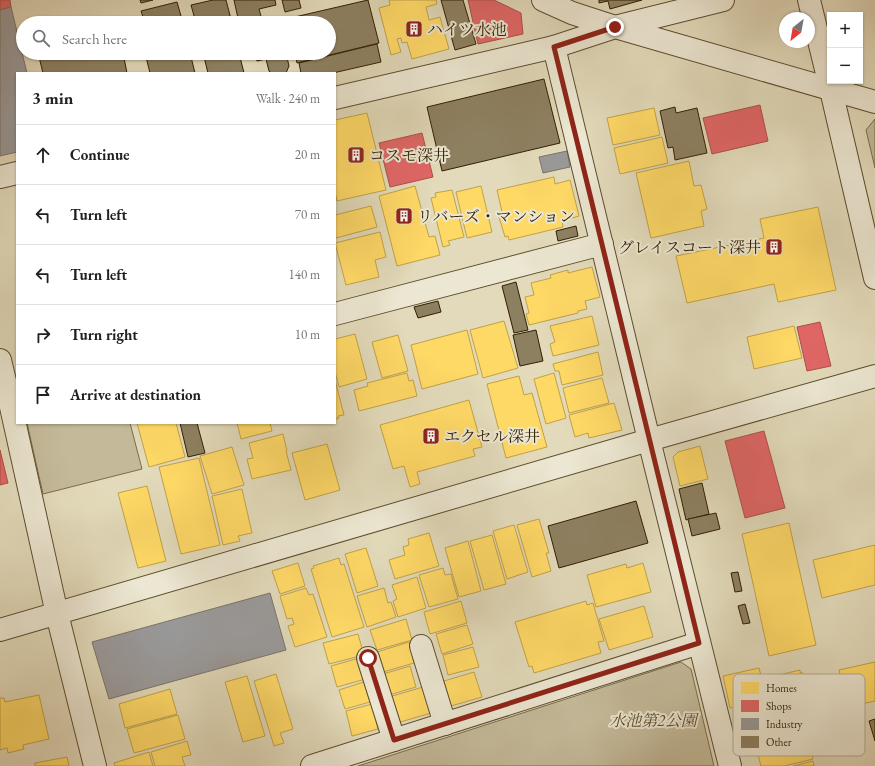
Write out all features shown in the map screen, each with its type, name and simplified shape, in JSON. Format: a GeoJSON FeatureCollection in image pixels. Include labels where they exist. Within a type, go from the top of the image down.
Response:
{"type":"FeatureCollection","features":[{"type":"Feature","properties":{"kind":"street"},"geometry":{"type":"LineString","coordinates":[[543,0],[572,13],[615,27],[875,102]]}},
{"type":"Feature","properties":{"kind":"street"},"geometry":{"type":"LineString","coordinates":[[336,98],[554,47],[615,27],[723,0]]}},
{"type":"Feature","properties":{"kind":"street"},"geometry":{"type":"LineString","coordinates":[[809,0],[875,278]]}},
{"type":"Feature","properties":{"kind":"street"},"geometry":{"type":"LineString","coordinates":[[554,47],[730,766]]}},
{"type":"Feature","properties":{"kind":"street"},"geometry":{"type":"LineString","coordinates":[[0,177],[16,173]]}},
{"type":"Feature","properties":{"kind":"street"},"geometry":{"type":"LineString","coordinates":[[336,314],[602,244]]}},
{"type":"Feature","properties":{"kind":"street"},"geometry":{"type":"LineString","coordinates":[[0,360],[13,397],[16,412]]}},
{"type":"Feature","properties":{"kind":"street"},"geometry":{"type":"LineString","coordinates":[[0,630],[650,440],[875,376]]}},
{"type":"Feature","properties":{"kind":"street"},"geometry":{"type":"LineString","coordinates":[[18,424],[57,614],[95,766]]}},
{"type":"Feature","properties":{"kind":"street"},"geometry":{"type":"LineString","coordinates":[[312,766],[699,643]]}},
{"type":"Feature","properties":{"kind":"street"},"geometry":{"type":"LineString","coordinates":[[421,646],[444,724]]}},
{"type":"Feature","properties":{"kind":"street"},"geometry":{"type":"LineString","coordinates":[[368,658],[394,740]]}},
{"type":"Feature","properties":{"kind":"green space"},"geometry":{"type":"Polygon","coordinates":[[[875,119],[875,168],[866,130],[875,119]]]}},
{"type":"Feature","properties":{"kind":"green space"},"geometry":{"type":"Polygon","coordinates":[[[27,424],[130,424],[142,469],[43,494],[27,424]]]}},
{"type":"Feature","properties":{"kind":"green space","name":"水池第2公園"},"geometry":{"type":"Polygon","coordinates":[[[681,662],[691,669],[714,766],[358,766],[681,662]]]}},
{"type":"Feature","properties":{"kind":"building: Homes","name":"ハイツ水池"},"geometry":{"type":"Polygon","coordinates":[[[389,0],[436,0],[437,4],[426,7],[429,20],[440,17],[449,49],[412,59],[407,42],[402,43],[401,38],[397,39],[401,52],[391,55],[379,8],[390,5],[389,0]]]}},
{"type":"Feature","properties":{"kind":"building: Homes"},"geometry":{"type":"Polygon","coordinates":[[[654,108],[660,135],[613,145],[607,118],[654,108]]]}},
{"type":"Feature","properties":{"kind":"building: Homes","name":"コスモ深井"},"geometry":{"type":"Polygon","coordinates":[[[367,113],[386,190],[337,201],[336,120],[367,113]]]}},
{"type":"Feature","properties":{"kind":"building: Homes"},"geometry":{"type":"Polygon","coordinates":[[[662,137],[668,163],[620,174],[614,148],[662,137]]]}},
{"type":"Feature","properties":{"kind":"building: Homes"},"geometry":{"type":"Polygon","coordinates":[[[689,161],[694,186],[701,185],[707,209],[701,211],[704,226],[651,238],[636,173],[689,161]]]}},
{"type":"Feature","properties":{"kind":"building: Homes"},"geometry":{"type":"Polygon","coordinates":[[[554,177],[555,184],[570,180],[579,216],[562,221],[563,227],[509,240],[508,236],[505,237],[499,217],[503,216],[497,190],[554,177]]]}},
{"type":"Feature","properties":{"kind":"building: Homes","name":"リバーズ・マンション"},"geometry":{"type":"Polygon","coordinates":[[[415,186],[429,237],[435,236],[440,255],[397,266],[379,196],[415,186]]]}},
{"type":"Feature","properties":{"kind":"building: Homes"},"geometry":{"type":"Polygon","coordinates":[[[481,186],[492,232],[467,238],[456,192],[481,186]]]}},
{"type":"Feature","properties":{"kind":"building: Homes"},"geometry":{"type":"Polygon","coordinates":[[[452,190],[464,237],[448,241],[450,245],[443,247],[431,198],[436,197],[435,193],[452,190]]]}},
{"type":"Feature","properties":{"kind":"building: Homes"},"geometry":{"type":"Polygon","coordinates":[[[371,206],[377,227],[336,238],[336,215],[371,206]]]}},
{"type":"Feature","properties":{"kind":"building: Homes","name":"グレイスコート深井"},"geometry":{"type":"Polygon","coordinates":[[[818,207],[836,290],[778,302],[774,284],[687,303],[676,256],[764,238],[760,219],[818,207]]]}},
{"type":"Feature","properties":{"kind":"building: Homes"},"geometry":{"type":"Polygon","coordinates":[[[380,232],[386,257],[375,260],[379,277],[346,285],[336,243],[380,232]]]}},
{"type":"Feature","properties":{"kind":"building: Homes"},"geometry":{"type":"Polygon","coordinates":[[[592,267],[600,297],[585,301],[587,309],[578,311],[578,313],[529,325],[526,314],[529,313],[525,297],[534,295],[531,283],[551,278],[550,275],[568,270],[568,273],[592,267]]]}},
{"type":"Feature","properties":{"kind":"building: Homes"},"geometry":{"type":"Polygon","coordinates":[[[592,316],[599,345],[553,356],[550,344],[555,342],[550,326],[592,316]]]}},
{"type":"Feature","properties":{"kind":"building: Homes"},"geometry":{"type":"Polygon","coordinates":[[[504,321],[518,368],[483,378],[470,330],[504,321]]]}},
{"type":"Feature","properties":{"kind":"building: Homes"},"geometry":{"type":"Polygon","coordinates":[[[794,326],[802,358],[754,369],[747,337],[794,326]]]}},
{"type":"Feature","properties":{"kind":"building: Homes"},"geometry":{"type":"Polygon","coordinates":[[[467,330],[478,374],[422,389],[411,345],[467,330]]]}},
{"type":"Feature","properties":{"kind":"building: Homes"},"geometry":{"type":"Polygon","coordinates":[[[355,334],[367,379],[339,387],[336,376],[336,339],[355,334]]]}},
{"type":"Feature","properties":{"kind":"building: Homes"},"geometry":{"type":"Polygon","coordinates":[[[398,335],[408,371],[382,378],[372,342],[398,335]]]}},
{"type":"Feature","properties":{"kind":"building: Homes"},"geometry":{"type":"Polygon","coordinates":[[[598,352],[603,375],[562,385],[559,371],[555,371],[553,364],[598,352]]]}},
{"type":"Feature","properties":{"kind":"building: Homes"},"geometry":{"type":"Polygon","coordinates":[[[407,373],[409,381],[413,380],[417,396],[359,411],[354,390],[368,386],[367,383],[407,373]]]}},
{"type":"Feature","properties":{"kind":"building: Homes"},"geometry":{"type":"Polygon","coordinates":[[[554,373],[566,418],[546,424],[534,379],[554,373]]]}},
{"type":"Feature","properties":{"kind":"building: Homes"},"geometry":{"type":"Polygon","coordinates":[[[519,376],[524,395],[532,393],[547,447],[506,458],[487,384],[519,376]]]}},
{"type":"Feature","properties":{"kind":"building: Homes"},"geometry":{"type":"Polygon","coordinates":[[[602,378],[609,403],[569,413],[563,388],[602,378]]]}},
{"type":"Feature","properties":{"kind":"building: Homes"},"geometry":{"type":"Polygon","coordinates":[[[336,384],[344,415],[338,416],[339,418],[336,419],[336,384]]]}},
{"type":"Feature","properties":{"kind":"building: Homes","name":"エクセル深井"},"geometry":{"type":"Polygon","coordinates":[[[469,400],[482,447],[473,449],[475,456],[417,472],[420,484],[410,487],[404,466],[393,469],[380,425],[469,400]]]}},
{"type":"Feature","properties":{"kind":"building: Homes"},"geometry":{"type":"Polygon","coordinates":[[[614,403],[622,430],[589,438],[588,433],[575,437],[569,415],[614,403]]]}},
{"type":"Feature","properties":{"kind":"building: Homes"},"geometry":{"type":"Polygon","coordinates":[[[137,424],[176,424],[185,457],[149,467],[137,424]]]}},
{"type":"Feature","properties":{"kind":"building: Homes"},"geometry":{"type":"Polygon","coordinates":[[[237,424],[270,424],[272,431],[241,439],[237,424]]]}},
{"type":"Feature","properties":{"kind":"building: Homes"},"geometry":{"type":"Polygon","coordinates":[[[283,434],[291,470],[252,479],[247,459],[253,458],[249,443],[283,434]]]}},
{"type":"Feature","properties":{"kind":"building: Homes"},"geometry":{"type":"Polygon","coordinates":[[[327,444],[340,490],[305,500],[292,453],[327,444]]]}},
{"type":"Feature","properties":{"kind":"building: Homes"},"geometry":{"type":"Polygon","coordinates":[[[700,446],[708,479],[680,486],[673,457],[678,452],[700,446]]]}},
{"type":"Feature","properties":{"kind":"building: Homes"},"geometry":{"type":"Polygon","coordinates":[[[232,447],[244,485],[212,494],[200,456],[232,447]]]}},
{"type":"Feature","properties":{"kind":"building: Homes"},"geometry":{"type":"Polygon","coordinates":[[[199,458],[220,545],[181,554],[159,467],[199,458]]]}},
{"type":"Feature","properties":{"kind":"building: Homes"},"geometry":{"type":"Polygon","coordinates":[[[147,486],[166,561],[138,568],[118,493],[147,486]]]}},
{"type":"Feature","properties":{"kind":"building: Homes"},"geometry":{"type":"Polygon","coordinates":[[[242,489],[252,533],[238,536],[240,541],[223,545],[212,496],[242,489]]]}},
{"type":"Feature","properties":{"kind":"building: Homes"},"geometry":{"type":"Polygon","coordinates":[[[539,519],[549,553],[546,553],[551,571],[532,577],[517,525],[539,519]]]}},
{"type":"Feature","properties":{"kind":"building: Homes"},"geometry":{"type":"Polygon","coordinates":[[[789,523],[816,645],[769,656],[742,534],[789,523]]]}},
{"type":"Feature","properties":{"kind":"building: Homes"},"geometry":{"type":"Polygon","coordinates":[[[514,525],[528,572],[507,579],[493,531],[514,525]]]}},
{"type":"Feature","properties":{"kind":"building: Homes"},"geometry":{"type":"Polygon","coordinates":[[[429,533],[439,566],[395,579],[389,560],[405,555],[403,547],[409,545],[408,539],[429,533]]]}},
{"type":"Feature","properties":{"kind":"building: Homes"},"geometry":{"type":"Polygon","coordinates":[[[492,535],[506,584],[484,590],[470,541],[492,535]]]}},
{"type":"Feature","properties":{"kind":"building: Homes"},"geometry":{"type":"Polygon","coordinates":[[[468,541],[481,591],[459,597],[445,548],[468,541]]]}},
{"type":"Feature","properties":{"kind":"building: Homes"},"geometry":{"type":"Polygon","coordinates":[[[875,545],[875,585],[822,598],[813,560],[875,545]]]}},
{"type":"Feature","properties":{"kind":"building: Homes"},"geometry":{"type":"Polygon","coordinates":[[[366,548],[378,586],[357,593],[345,554],[366,548]]]}},
{"type":"Feature","properties":{"kind":"building: Homes"},"geometry":{"type":"Polygon","coordinates":[[[339,558],[341,565],[344,564],[364,627],[332,637],[311,569],[314,568],[313,566],[339,558]]]}},
{"type":"Feature","properties":{"kind":"building: Homes"},"geometry":{"type":"Polygon","coordinates":[[[298,563],[305,586],[280,594],[272,571],[298,563]]]}},
{"type":"Feature","properties":{"kind":"building: Homes"},"geometry":{"type":"Polygon","coordinates":[[[643,563],[651,592],[596,607],[587,575],[626,564],[627,568],[643,563]]]}},
{"type":"Feature","properties":{"kind":"building: Homes"},"geometry":{"type":"Polygon","coordinates":[[[443,568],[445,575],[451,574],[458,599],[429,607],[419,575],[443,568]]]}},
{"type":"Feature","properties":{"kind":"building: Homes"},"geometry":{"type":"Polygon","coordinates":[[[417,577],[426,608],[398,617],[393,601],[397,599],[392,585],[417,577]]]}},
{"type":"Feature","properties":{"kind":"building: Homes"},"geometry":{"type":"Polygon","coordinates":[[[306,588],[309,595],[313,594],[327,637],[295,647],[288,626],[294,624],[292,618],[287,619],[280,596],[306,588]]]}},
{"type":"Feature","properties":{"kind":"building: Homes"},"geometry":{"type":"Polygon","coordinates":[[[384,588],[388,603],[391,602],[396,617],[367,627],[357,596],[384,588]]]}},
{"type":"Feature","properties":{"kind":"building: Homes"},"geometry":{"type":"Polygon","coordinates":[[[461,601],[467,623],[430,634],[424,612],[461,601]]]}},
{"type":"Feature","properties":{"kind":"building: Homes"},"geometry":{"type":"Polygon","coordinates":[[[586,601],[587,605],[593,603],[604,641],[598,642],[601,653],[534,673],[532,666],[529,667],[515,622],[586,601]]]}},
{"type":"Feature","properties":{"kind":"building: Homes"},"geometry":{"type":"Polygon","coordinates":[[[644,606],[653,637],[609,650],[599,619],[644,606]]]}},
{"type":"Feature","properties":{"kind":"building: Homes"},"geometry":{"type":"Polygon","coordinates":[[[406,619],[412,640],[377,650],[370,630],[406,619]]]}},
{"type":"Feature","properties":{"kind":"building: Homes"},"geometry":{"type":"Polygon","coordinates":[[[467,625],[473,644],[442,654],[436,634],[467,625]]]}},
{"type":"Feature","properties":{"kind":"building: Homes"},"geometry":{"type":"Polygon","coordinates":[[[358,634],[364,655],[329,664],[323,643],[358,634]]]}},
{"type":"Feature","properties":{"kind":"building: Homes"},"geometry":{"type":"Polygon","coordinates":[[[409,642],[414,663],[383,672],[377,652],[409,642]]]}},
{"type":"Feature","properties":{"kind":"building: Homes"},"geometry":{"type":"Polygon","coordinates":[[[473,647],[479,667],[448,675],[443,655],[473,647]]]}},
{"type":"Feature","properties":{"kind":"building: Homes"},"geometry":{"type":"Polygon","coordinates":[[[363,657],[369,678],[337,687],[331,666],[363,657]]]}},
{"type":"Feature","properties":{"kind":"building: Homes"},"geometry":{"type":"Polygon","coordinates":[[[875,662],[875,701],[865,703],[865,674],[840,674],[839,670],[875,662]]]}},
{"type":"Feature","properties":{"kind":"building: Homes"},"geometry":{"type":"Polygon","coordinates":[[[410,666],[416,687],[389,695],[383,674],[410,666]]]}},
{"type":"Feature","properties":{"kind":"building: Homes"},"geometry":{"type":"Polygon","coordinates":[[[759,668],[761,674],[733,674],[733,707],[730,708],[723,676],[759,668]]]}},
{"type":"Feature","properties":{"kind":"building: Homes"},"geometry":{"type":"Polygon","coordinates":[[[800,670],[800,673],[802,672],[802,674],[783,674],[800,670]]]}},
{"type":"Feature","properties":{"kind":"building: Homes"},"geometry":{"type":"Polygon","coordinates":[[[474,672],[482,697],[451,706],[444,681],[474,672]]]}},
{"type":"Feature","properties":{"kind":"building: Homes"},"geometry":{"type":"Polygon","coordinates":[[[276,674],[293,729],[280,733],[284,743],[274,746],[254,681],[276,674]]]}},
{"type":"Feature","properties":{"kind":"building: Homes"},"geometry":{"type":"Polygon","coordinates":[[[247,676],[265,736],[243,742],[225,682],[247,676]]]}},
{"type":"Feature","properties":{"kind":"building: Homes"},"geometry":{"type":"Polygon","coordinates":[[[364,682],[370,702],[345,709],[339,690],[364,682]]]}},
{"type":"Feature","properties":{"kind":"building: Homes"},"geometry":{"type":"Polygon","coordinates":[[[423,687],[431,713],[397,723],[389,697],[423,687]]]}},
{"type":"Feature","properties":{"kind":"building: Homes"},"geometry":{"type":"Polygon","coordinates":[[[170,689],[177,714],[125,728],[119,704],[170,689]]]}},
{"type":"Feature","properties":{"kind":"building: Homes"},"geometry":{"type":"Polygon","coordinates":[[[39,695],[49,739],[23,745],[24,749],[8,753],[7,748],[0,750],[0,698],[4,698],[5,702],[39,695]]]}},
{"type":"Feature","properties":{"kind":"building: Homes"},"geometry":{"type":"Polygon","coordinates":[[[372,704],[378,729],[352,736],[346,711],[372,704]]]}},
{"type":"Feature","properties":{"kind":"building: Homes"},"geometry":{"type":"Polygon","coordinates":[[[178,715],[185,739],[134,753],[127,729],[178,715]]]}},
{"type":"Feature","properties":{"kind":"building: Homes"},"geometry":{"type":"Polygon","coordinates":[[[187,741],[191,755],[182,757],[185,766],[155,766],[151,752],[187,741]]]}},
{"type":"Feature","properties":{"kind":"building: Homes"},"geometry":{"type":"Polygon","coordinates":[[[149,752],[153,766],[115,766],[114,763],[149,752]]]}},
{"type":"Feature","properties":{"kind":"building: Homes"},"geometry":{"type":"Polygon","coordinates":[[[758,756],[812,756],[813,759],[784,766],[761,766],[758,756]]]}},
{"type":"Feature","properties":{"kind":"building: Homes"},"geometry":{"type":"Polygon","coordinates":[[[67,757],[69,766],[35,766],[35,763],[67,757]]]}},
{"type":"Feature","properties":{"kind":"building: Homes"},"geometry":{"type":"Polygon","coordinates":[[[813,761],[814,766],[793,766],[813,761]]]}},
{"type":"Feature","properties":{"kind":"building: Shops"},"geometry":{"type":"Polygon","coordinates":[[[0,0],[10,0],[11,7],[0,10],[0,0]]]}},
{"type":"Feature","properties":{"kind":"building: Shops"},"geometry":{"type":"Polygon","coordinates":[[[468,0],[494,0],[521,13],[523,34],[478,44],[468,0]]]}},
{"type":"Feature","properties":{"kind":"building: Shops"},"geometry":{"type":"Polygon","coordinates":[[[760,105],[768,141],[712,154],[703,118],[760,105]]]}},
{"type":"Feature","properties":{"kind":"building: Shops"},"geometry":{"type":"Polygon","coordinates":[[[422,133],[433,177],[390,187],[379,143],[422,133]]]}},
{"type":"Feature","properties":{"kind":"building: Shops"},"geometry":{"type":"Polygon","coordinates":[[[820,322],[831,366],[807,371],[797,327],[820,322]]]}},
{"type":"Feature","properties":{"kind":"building: Shops"},"geometry":{"type":"Polygon","coordinates":[[[764,431],[785,508],[745,518],[725,441],[764,431]]]}},
{"type":"Feature","properties":{"kind":"building: Shops"},"geometry":{"type":"Polygon","coordinates":[[[0,450],[8,483],[0,485],[0,450]]]}},
{"type":"Feature","properties":{"kind":"building: Industry"},"geometry":{"type":"Polygon","coordinates":[[[11,7],[16,28],[16,60],[24,60],[27,72],[16,72],[16,152],[0,156],[0,10],[11,7]]]}},
{"type":"Feature","properties":{"kind":"building: Industry"},"geometry":{"type":"Polygon","coordinates":[[[567,151],[570,167],[543,173],[539,157],[567,151]]]}},
{"type":"Feature","properties":{"kind":"building: Industry"},"geometry":{"type":"Polygon","coordinates":[[[270,593],[286,650],[109,699],[92,642],[270,593]]]}},
{"type":"Feature","properties":{"kind":"building: Other"},"geometry":{"type":"Polygon","coordinates":[[[140,0],[153,0],[141,3],[140,0]]]}},
{"type":"Feature","properties":{"kind":"building: Other"},"geometry":{"type":"Polygon","coordinates":[[[213,0],[226,0],[230,16],[194,16],[191,5],[213,0]]]}},
{"type":"Feature","properties":{"kind":"building: Other"},"geometry":{"type":"Polygon","coordinates":[[[234,0],[275,0],[276,5],[259,9],[261,16],[237,16],[234,0]]]}},
{"type":"Feature","properties":{"kind":"building: Other"},"geometry":{"type":"Polygon","coordinates":[[[282,0],[299,0],[301,8],[285,12],[282,0]]]}},
{"type":"Feature","properties":{"kind":"building: Other"},"geometry":{"type":"Polygon","coordinates":[[[368,0],[379,43],[336,53],[336,16],[299,16],[368,0]]]}},
{"type":"Feature","properties":{"kind":"building: Other"},"geometry":{"type":"Polygon","coordinates":[[[441,0],[463,0],[476,44],[455,50],[441,0]]]}},
{"type":"Feature","properties":{"kind":"building: Other"},"geometry":{"type":"Polygon","coordinates":[[[599,0],[642,0],[610,9],[608,1],[599,3],[599,0]]]}},
{"type":"Feature","properties":{"kind":"building: Other"},"geometry":{"type":"Polygon","coordinates":[[[177,2],[181,16],[143,16],[141,11],[177,2]]]}},
{"type":"Feature","properties":{"kind":"building: Other"},"geometry":{"type":"Polygon","coordinates":[[[377,44],[381,62],[336,72],[301,72],[299,63],[311,60],[336,60],[336,54],[377,44]]]}},
{"type":"Feature","properties":{"kind":"building: Other"},"geometry":{"type":"Polygon","coordinates":[[[40,60],[124,60],[127,72],[43,72],[40,60]]]}},
{"type":"Feature","properties":{"kind":"building: Other"},"geometry":{"type":"Polygon","coordinates":[[[147,60],[192,60],[195,72],[150,72],[147,60]]]}},
{"type":"Feature","properties":{"kind":"building: Other"},"geometry":{"type":"Polygon","coordinates":[[[205,60],[241,60],[244,72],[208,72],[205,60]]]}},
{"type":"Feature","properties":{"kind":"building: Other"},"geometry":{"type":"Polygon","coordinates":[[[266,60],[288,60],[289,66],[286,72],[269,71],[266,60]]]}},
{"type":"Feature","properties":{"kind":"building: Other"},"geometry":{"type":"Polygon","coordinates":[[[296,60],[309,60],[297,63],[296,60]]]}},
{"type":"Feature","properties":{"kind":"building: Other"},"geometry":{"type":"Polygon","coordinates":[[[544,79],[560,143],[442,171],[427,107],[544,79]]]}},
{"type":"Feature","properties":{"kind":"building: Other"},"geometry":{"type":"Polygon","coordinates":[[[675,107],[676,113],[697,108],[707,153],[675,160],[673,147],[668,148],[660,111],[675,107]]]}},
{"type":"Feature","properties":{"kind":"building: Other"},"geometry":{"type":"Polygon","coordinates":[[[576,226],[578,236],[558,241],[556,231],[576,226]]]}},
{"type":"Feature","properties":{"kind":"building: Other"},"geometry":{"type":"Polygon","coordinates":[[[516,282],[528,330],[514,333],[502,286],[516,282]]]}},
{"type":"Feature","properties":{"kind":"building: Other"},"geometry":{"type":"Polygon","coordinates":[[[438,301],[441,312],[418,318],[414,307],[438,301]]]}},
{"type":"Feature","properties":{"kind":"building: Other"},"geometry":{"type":"Polygon","coordinates":[[[536,330],[543,361],[520,366],[513,335],[536,330]]]}},
{"type":"Feature","properties":{"kind":"building: Other"},"geometry":{"type":"Polygon","coordinates":[[[180,424],[197,424],[205,453],[188,457],[180,424]]]}},
{"type":"Feature","properties":{"kind":"building: Other"},"geometry":{"type":"Polygon","coordinates":[[[702,483],[709,514],[686,520],[679,489],[702,483]]]}},
{"type":"Feature","properties":{"kind":"building: Other"},"geometry":{"type":"Polygon","coordinates":[[[636,501],[648,543],[559,568],[548,526],[636,501]]]}},
{"type":"Feature","properties":{"kind":"building: Other"},"geometry":{"type":"Polygon","coordinates":[[[716,513],[720,529],[692,536],[688,519],[716,513]]]}},
{"type":"Feature","properties":{"kind":"building: Other"},"geometry":{"type":"Polygon","coordinates":[[[738,572],[742,591],[735,592],[731,573],[738,572]]]}},
{"type":"Feature","properties":{"kind":"building: Other"},"geometry":{"type":"Polygon","coordinates":[[[745,604],[750,623],[743,624],[738,606],[745,604]]]}},
{"type":"Feature","properties":{"kind":"building: Other"},"geometry":{"type":"Polygon","coordinates":[[[875,719],[875,741],[869,721],[875,719]]]}},
{"type":"Feature","properties":{"kind":"place","name":"ハイツ水池"},"geometry":{"type":"Point","coordinates":[414,29]}},
{"type":"Feature","properties":{"kind":"place","name":"コスモ深井"},"geometry":{"type":"Point","coordinates":[356,155]}},
{"type":"Feature","properties":{"kind":"place","name":"リバーズ・マンション"},"geometry":{"type":"Point","coordinates":[404,216]}},
{"type":"Feature","properties":{"kind":"place","name":"グレイスコート深井"},"geometry":{"type":"Point","coordinates":[774,247]}},
{"type":"Feature","properties":{"kind":"place","name":"エクセル深井"},"geometry":{"type":"Point","coordinates":[431,436]}},
{"type":"Feature","properties":{"kind":"route"},"geometry":{"type":"LineString","coordinates":[[368,658],[394,740],[699,643],[554,47],[615,27]]}}]}
